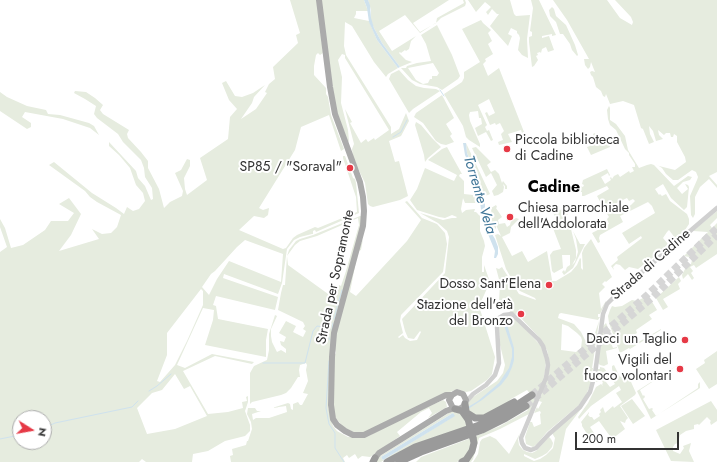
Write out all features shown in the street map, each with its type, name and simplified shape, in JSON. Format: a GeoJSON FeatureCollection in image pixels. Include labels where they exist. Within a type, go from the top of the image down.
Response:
{"type":"FeatureCollection","features":[{"type":"Feature","properties":{"kind":"highway"},"geometry":{"type":"LineString","coordinates":[[387,462],[415,447],[491,420],[503,414],[530,394],[484,418],[467,416],[452,403]]}},
{"type":"Feature","properties":{"kind":"highway"},"geometry":{"type":"LineString","coordinates":[[462,462],[466,460],[472,451],[474,442],[465,403]]}},
{"type":"Feature","properties":{"kind":"highway"},"geometry":{"type":"LineString","coordinates":[[399,462],[421,452],[488,427],[526,406]]}},
{"type":"Feature","properties":{"kind":"highway"},"geometry":{"type":"LineString","coordinates":[[413,462],[420,455],[455,440]]}},
{"type":"Feature","properties":{"kind":"main road","name":"Strada per Sopramonte"},"geometry":{"type":"LineString","coordinates":[[318,0],[337,120],[360,182],[364,211],[362,226],[334,333],[331,405],[333,419],[337,425],[345,431],[353,435],[364,435],[446,395],[452,403]]}},
{"type":"Feature","properties":{"kind":"main road"},"geometry":{"type":"LineString","coordinates":[[374,460],[379,453],[446,411],[452,403],[456,393],[461,393],[465,397],[465,403],[462,408],[452,403]]}},
{"type":"Feature","properties":{"kind":"street","name":"Strada di Cadine"},"geometry":{"type":"LineString","coordinates":[[465,403],[473,394],[494,378],[499,363],[498,319],[512,314],[539,340],[543,346],[548,365],[546,378],[521,438],[525,448],[534,450],[557,426],[580,407],[590,392],[595,374],[603,314],[607,304],[621,290],[717,208]]}},
{"type":"Feature","properties":{"kind":"street"},"geometry":{"type":"LineString","coordinates":[[461,393],[473,394]]}},
{"type":"Feature","properties":{"kind":"shaded area"},"geometry":{"type":"Polygon","coordinates":[[[290,0],[317,0],[323,53],[320,55],[318,53],[316,55],[314,75],[326,88],[331,115],[344,149],[341,151],[329,115],[301,127],[295,150],[259,208],[263,210],[269,208],[268,215],[264,218],[254,216],[239,230],[283,249],[286,248],[297,235],[357,212],[356,197],[343,156],[345,156],[353,178],[355,179],[359,213],[316,232],[315,230],[313,231],[313,234],[294,240],[287,249],[282,283],[278,294],[224,274],[223,278],[278,297],[275,310],[216,296],[213,305],[216,306],[218,319],[268,329],[266,340],[266,357],[205,345],[213,320],[214,310],[203,308],[177,365],[185,368],[212,354],[254,362],[252,364],[215,356],[183,371],[208,414],[228,412],[243,408],[242,402],[247,401],[246,397],[248,396],[248,402],[245,411],[250,425],[250,431],[245,436],[225,441],[208,451],[193,454],[192,462],[146,462],[142,459],[139,462],[0,462],[0,252],[7,247],[0,227],[0,219],[5,228],[11,248],[23,245],[45,230],[51,221],[68,221],[74,213],[59,204],[69,198],[81,214],[71,235],[59,251],[99,239],[92,229],[102,234],[111,233],[117,227],[121,215],[97,202],[85,191],[49,165],[54,162],[92,193],[124,214],[127,207],[133,211],[139,209],[145,201],[143,193],[136,185],[130,168],[109,146],[109,142],[136,171],[138,178],[145,186],[151,200],[153,199],[152,188],[145,177],[141,160],[123,142],[118,134],[97,118],[94,114],[96,106],[74,93],[75,91],[86,92],[95,98],[103,105],[100,110],[103,114],[129,130],[127,134],[128,138],[148,161],[148,168],[159,189],[164,208],[170,202],[182,196],[183,191],[175,173],[181,170],[187,159],[190,160],[190,166],[184,178],[187,195],[207,180],[200,158],[228,139],[230,117],[237,109],[229,100],[222,83],[226,81],[235,96],[242,97],[253,93],[265,85],[254,97],[252,103],[241,119],[256,109],[267,93],[265,92],[269,84],[275,79],[273,67],[298,43],[296,35],[300,33],[290,0]],[[245,240],[211,274],[202,287],[209,295],[217,279],[229,261],[281,282],[283,254],[245,240]],[[201,289],[167,333],[167,355],[157,381],[160,382],[175,365],[187,341],[203,305],[203,291],[201,289]],[[175,374],[162,390],[152,393],[137,408],[147,434],[175,429],[207,416],[190,386],[184,389],[175,374]]]}},
{"type":"Feature","properties":{"kind":"shaded area"},"geometry":{"type":"Polygon","coordinates":[[[320,0],[364,0],[368,11],[356,11],[354,18],[369,21],[377,40],[398,68],[386,77],[374,62],[352,26],[345,22],[344,46],[346,55],[391,127],[391,134],[399,129],[406,113],[409,121],[401,136],[389,141],[395,162],[399,161],[408,196],[400,200],[373,207],[368,204],[365,183],[353,158],[352,149],[354,144],[345,109],[352,122],[350,123],[361,143],[366,139],[368,142],[374,138],[375,140],[389,130],[345,58],[345,55],[342,54],[338,60],[342,77],[341,103],[348,130],[348,142],[336,109],[320,0]]]}},
{"type":"Feature","properties":{"kind":"shaded area"},"geometry":{"type":"Polygon","coordinates":[[[368,0],[449,0],[413,23],[420,32],[432,25],[420,33],[405,15],[379,31],[392,51],[416,36],[411,41],[409,49],[399,53],[406,60],[412,62],[400,67],[382,43],[374,28],[371,21],[371,10],[368,0]]]}},
{"type":"Feature","properties":{"kind":"shaded area"},"geometry":{"type":"Polygon","coordinates":[[[463,0],[465,0],[465,6],[441,18],[436,23],[437,18],[464,3],[463,0]]]}},
{"type":"Feature","properties":{"kind":"shaded area"},"geometry":{"type":"Polygon","coordinates":[[[468,0],[510,0],[516,16],[530,15],[527,39],[528,58],[522,55],[518,50],[520,38],[517,31],[511,28],[508,34],[512,36],[508,46],[490,26],[499,14],[492,9],[488,15],[486,12],[491,7],[485,2],[476,12],[468,0]]]}},
{"type":"Feature","properties":{"kind":"shaded area"},"geometry":{"type":"Polygon","coordinates":[[[531,0],[539,0],[556,35],[552,36],[552,34],[542,36],[542,38],[549,36],[554,50],[548,52],[546,47],[542,49],[541,53],[537,53],[538,55],[536,56],[538,60],[532,67],[529,42],[529,37],[532,36],[532,32],[530,31],[533,8],[531,0]]]}},
{"type":"Feature","properties":{"kind":"shaded area"},"geometry":{"type":"Polygon","coordinates":[[[553,0],[607,0],[620,18],[632,25],[633,22],[631,17],[615,0],[717,0],[717,172],[709,176],[717,185],[717,188],[709,179],[700,187],[695,197],[695,214],[693,218],[691,215],[690,196],[698,177],[696,172],[692,170],[678,180],[673,180],[662,168],[654,163],[659,166],[675,170],[686,162],[677,142],[677,136],[674,134],[673,137],[671,137],[670,133],[666,133],[664,135],[658,130],[659,135],[663,139],[656,141],[653,131],[649,126],[650,134],[654,142],[649,144],[643,129],[641,128],[634,105],[623,101],[610,104],[606,94],[605,97],[603,96],[601,91],[596,87],[590,72],[595,72],[591,62],[588,69],[585,65],[584,59],[589,59],[567,20],[553,0]]]}},
{"type":"Feature","properties":{"kind":"shaded area"},"geometry":{"type":"Polygon","coordinates":[[[552,7],[556,16],[566,25],[575,45],[577,56],[563,34],[560,34],[556,22],[550,16],[549,10],[552,7]]]}},
{"type":"Feature","properties":{"kind":"shaded area"},"geometry":{"type":"Polygon","coordinates":[[[481,20],[491,30],[488,33],[492,41],[488,44],[493,54],[485,59],[486,61],[483,64],[488,76],[499,68],[524,132],[522,133],[521,130],[508,134],[512,142],[499,145],[498,142],[503,140],[501,134],[504,131],[500,123],[490,125],[485,113],[487,112],[489,116],[495,113],[489,99],[478,105],[487,125],[485,127],[487,131],[489,130],[493,140],[491,141],[486,132],[478,136],[475,128],[482,124],[478,111],[470,112],[469,115],[480,147],[466,137],[463,126],[444,94],[462,82],[464,72],[480,62],[462,29],[481,20]]]}},
{"type":"Feature","properties":{"kind":"shaded area"},"geometry":{"type":"Polygon","coordinates":[[[437,25],[452,55],[460,76],[442,90],[437,87],[420,84],[412,80],[401,68],[406,68],[407,66],[417,63],[431,61],[426,44],[421,35],[437,25]],[[433,63],[408,68],[416,80],[423,84],[428,83],[430,79],[432,79],[432,76],[437,76],[439,73],[433,63]]]}},
{"type":"Feature","properties":{"kind":"shaded area"},"geometry":{"type":"Polygon","coordinates":[[[399,70],[416,86],[440,91],[409,113],[389,79],[391,74],[399,70]]]}},
{"type":"Feature","properties":{"kind":"shaded area"},"geometry":{"type":"Polygon","coordinates":[[[0,92],[7,97],[27,106],[46,110],[48,114],[60,115],[89,123],[94,126],[99,135],[90,128],[63,119],[25,112],[22,117],[31,123],[31,127],[27,129],[0,111],[0,92]]]}},
{"type":"Feature","properties":{"kind":"shaded area"},"geometry":{"type":"Polygon","coordinates":[[[442,95],[454,118],[446,124],[452,134],[450,136],[454,142],[446,145],[436,141],[423,123],[414,117],[416,113],[442,95]]]}},
{"type":"Feature","properties":{"kind":"shaded area"},"geometry":{"type":"Polygon","coordinates":[[[609,106],[610,120],[616,124],[625,136],[628,150],[639,168],[651,164],[654,165],[674,186],[688,176],[692,177],[690,180],[683,182],[677,188],[682,194],[688,189],[685,184],[689,187],[687,207],[684,210],[671,198],[663,184],[655,189],[659,195],[660,194],[662,196],[666,194],[670,201],[687,214],[689,224],[685,230],[675,238],[669,230],[663,238],[668,244],[638,269],[629,267],[625,270],[620,265],[616,264],[613,267],[614,270],[611,266],[618,260],[617,257],[642,238],[641,236],[629,244],[622,233],[655,213],[652,206],[648,202],[620,216],[623,222],[600,235],[600,242],[598,243],[592,233],[609,224],[607,219],[609,217],[606,212],[622,205],[624,209],[635,201],[633,199],[629,201],[627,198],[604,209],[597,196],[609,189],[607,186],[582,196],[582,192],[578,185],[583,187],[583,180],[607,169],[610,175],[609,176],[608,173],[601,177],[605,184],[611,180],[611,177],[612,179],[618,174],[620,177],[629,171],[630,173],[634,171],[632,167],[635,167],[635,164],[625,149],[616,130],[610,125],[607,110],[609,106]]]}},
{"type":"Feature","properties":{"kind":"shaded area"},"geometry":{"type":"Polygon","coordinates":[[[416,122],[421,125],[441,147],[425,162],[415,125],[416,122]]]}},
{"type":"Feature","properties":{"kind":"shaded area"},"geometry":{"type":"Polygon","coordinates":[[[595,133],[599,142],[607,139],[610,147],[591,155],[587,147],[590,146],[589,142],[592,143],[595,139],[593,134],[595,133]]]}},
{"type":"Feature","properties":{"kind":"shaded area"},"geometry":{"type":"Polygon","coordinates":[[[466,143],[490,194],[488,195],[483,196],[478,178],[467,153],[466,143]]]}},
{"type":"Feature","properties":{"kind":"shaded area"},"geometry":{"type":"Polygon","coordinates":[[[447,147],[462,174],[459,176],[464,181],[464,194],[473,195],[473,198],[474,196],[477,201],[475,203],[465,203],[463,198],[461,209],[462,213],[466,210],[475,209],[474,212],[480,216],[480,231],[485,246],[482,257],[482,272],[484,272],[484,265],[490,282],[479,306],[495,357],[492,374],[487,380],[471,391],[466,392],[457,389],[412,409],[370,431],[361,433],[353,432],[343,427],[334,414],[334,356],[336,353],[334,345],[338,322],[358,251],[350,292],[356,296],[407,241],[421,220],[405,202],[407,201],[422,218],[437,224],[445,233],[447,244],[443,272],[401,315],[400,321],[403,333],[398,337],[399,338],[403,335],[410,341],[417,340],[421,332],[420,331],[414,339],[408,338],[402,319],[445,273],[449,237],[447,231],[438,223],[420,213],[443,220],[457,217],[452,215],[445,218],[439,217],[417,210],[410,200],[417,189],[425,168],[454,181],[457,175],[428,160],[447,147]]]}},
{"type":"Feature","properties":{"kind":"shaded area"},"geometry":{"type":"Polygon","coordinates":[[[476,147],[491,162],[487,165],[491,172],[495,170],[499,174],[502,183],[503,181],[507,186],[507,189],[505,189],[503,184],[503,192],[498,195],[494,196],[492,191],[497,185],[491,173],[486,177],[472,148],[476,147]]]}},
{"type":"Feature","properties":{"kind":"shaded area"},"geometry":{"type":"Polygon","coordinates":[[[496,205],[496,208],[502,217],[498,220],[499,224],[505,223],[507,227],[510,225],[511,221],[516,218],[519,219],[511,227],[510,233],[502,237],[512,256],[522,251],[528,262],[547,251],[551,281],[556,281],[571,272],[577,265],[580,258],[581,268],[583,270],[582,253],[591,239],[612,277],[602,284],[605,287],[599,293],[601,309],[606,302],[600,314],[598,314],[598,317],[600,317],[598,320],[561,313],[559,314],[558,318],[574,324],[581,332],[585,340],[588,341],[595,333],[599,321],[592,368],[592,380],[586,395],[579,405],[547,432],[533,447],[526,444],[525,437],[530,422],[532,422],[534,427],[541,424],[540,411],[534,413],[542,402],[539,401],[548,378],[549,359],[547,350],[538,336],[518,315],[510,312],[506,303],[502,300],[499,302],[500,283],[496,268],[499,269],[502,267],[519,294],[536,300],[517,288],[506,269],[495,235],[498,234],[501,236],[496,225],[496,229],[490,221],[492,219],[491,208],[496,205]],[[562,324],[561,350],[576,352],[581,348],[582,340],[577,333],[568,326],[562,324]]]}},
{"type":"Feature","properties":{"kind":"shaded area"},"geometry":{"type":"Polygon","coordinates":[[[555,208],[556,211],[564,209],[568,214],[564,217],[570,225],[576,250],[576,258],[572,265],[575,262],[578,252],[573,231],[580,244],[585,244],[573,268],[564,275],[562,272],[564,270],[565,272],[567,267],[570,265],[570,255],[562,255],[563,268],[554,273],[552,271],[550,255],[553,251],[561,249],[551,223],[554,222],[553,220],[556,218],[551,209],[555,208]]]}},
{"type":"Feature","properties":{"kind":"shaded area"},"geometry":{"type":"Polygon","coordinates":[[[717,211],[717,218],[710,225],[712,228],[717,223],[717,254],[696,268],[694,265],[690,267],[693,271],[691,273],[694,278],[692,280],[688,274],[683,279],[682,275],[685,269],[691,264],[692,260],[689,257],[684,256],[708,232],[693,231],[717,211]]]}},
{"type":"Feature","properties":{"kind":"shaded area"},"geometry":{"type":"Polygon","coordinates":[[[362,216],[361,226],[332,333],[328,407],[333,426],[337,431],[348,437],[369,436],[392,423],[443,400],[446,402],[447,407],[428,418],[432,413],[429,408],[421,412],[397,432],[400,436],[370,457],[362,456],[358,459],[355,454],[349,458],[347,455],[343,458],[345,462],[231,462],[230,456],[233,455],[232,449],[246,445],[252,429],[251,422],[247,414],[248,408],[255,408],[257,411],[261,411],[252,414],[253,420],[256,418],[269,418],[287,412],[286,406],[272,408],[288,403],[293,410],[293,404],[298,402],[302,405],[308,394],[303,393],[308,381],[306,363],[300,365],[300,377],[298,377],[286,393],[252,402],[250,404],[250,373],[254,366],[267,360],[269,350],[269,334],[275,315],[277,316],[271,329],[271,336],[277,352],[281,350],[286,353],[286,349],[281,345],[280,341],[284,342],[286,337],[279,333],[286,321],[296,326],[293,332],[303,337],[306,331],[303,329],[305,326],[303,322],[278,310],[283,285],[285,285],[287,256],[289,250],[296,241],[362,216]],[[358,218],[317,236],[300,241],[287,256],[288,265],[335,299],[339,285],[341,286],[346,271],[359,225],[358,218]]]}},
{"type":"Feature","properties":{"kind":"shaded area"},"geometry":{"type":"Polygon","coordinates":[[[363,239],[361,250],[358,251],[363,239]]]}},
{"type":"Feature","properties":{"kind":"shaded area"},"geometry":{"type":"Polygon","coordinates":[[[679,277],[681,281],[678,284],[680,289],[663,299],[668,307],[663,310],[656,298],[679,277]]]}},
{"type":"Feature","properties":{"kind":"shaded area"},"geometry":{"type":"Polygon","coordinates":[[[644,294],[651,300],[657,310],[649,315],[652,319],[636,330],[637,333],[630,337],[635,344],[661,330],[630,349],[629,348],[620,353],[609,323],[608,316],[610,310],[612,306],[622,306],[632,300],[637,301],[643,298],[644,294]]]}},
{"type":"Feature","properties":{"kind":"shaded area"},"geometry":{"type":"Polygon","coordinates":[[[511,316],[516,319],[541,346],[546,362],[544,379],[529,414],[479,438],[473,459],[471,462],[467,462],[476,436],[500,426],[528,410],[524,404],[533,397],[527,390],[511,399],[507,404],[483,417],[470,413],[468,403],[470,399],[497,381],[503,373],[505,365],[500,345],[499,324],[502,319],[511,316]]]}},
{"type":"Feature","properties":{"kind":"shaded area"},"geometry":{"type":"Polygon","coordinates":[[[606,323],[614,341],[611,343],[613,348],[617,348],[606,351],[608,364],[604,366],[598,363],[603,326],[606,323]]]}},
{"type":"Feature","properties":{"kind":"shaded area"},"geometry":{"type":"Polygon","coordinates":[[[717,351],[717,384],[709,389],[696,369],[705,363],[704,360],[717,351]]]}},
{"type":"Feature","properties":{"kind":"shaded area"},"geometry":{"type":"Polygon","coordinates":[[[684,361],[640,390],[645,397],[643,399],[649,409],[653,409],[652,410],[656,416],[651,419],[637,391],[684,361]]]}},
{"type":"Feature","properties":{"kind":"shaded area"},"geometry":{"type":"Polygon","coordinates":[[[614,365],[620,377],[627,373],[636,393],[620,406],[628,418],[625,423],[620,421],[625,429],[612,439],[599,421],[590,427],[594,433],[589,437],[581,422],[589,412],[588,415],[594,420],[600,416],[600,410],[603,407],[605,413],[613,406],[614,408],[622,402],[616,393],[621,390],[619,386],[591,406],[579,419],[578,417],[588,403],[596,387],[601,384],[603,386],[602,381],[596,382],[597,369],[600,369],[600,367],[604,368],[608,373],[606,382],[610,387],[615,384],[613,381],[615,379],[612,369],[612,366],[614,365]]]}},
{"type":"Feature","properties":{"kind":"shaded area"},"geometry":{"type":"Polygon","coordinates":[[[700,382],[700,388],[660,413],[698,388],[698,384],[700,382]]]}},
{"type":"Feature","properties":{"kind":"shaded area"},"geometry":{"type":"Polygon","coordinates":[[[632,399],[645,416],[633,424],[621,406],[632,399]]]}},
{"type":"Feature","properties":{"kind":"shaded area"},"geometry":{"type":"Polygon","coordinates":[[[711,401],[717,410],[717,421],[711,425],[711,421],[707,417],[699,425],[694,425],[694,429],[686,431],[680,435],[678,443],[673,447],[673,451],[680,454],[684,448],[683,446],[691,443],[689,451],[694,462],[671,461],[656,430],[711,401]]]}},
{"type":"Feature","properties":{"kind":"shaded area"},"geometry":{"type":"Polygon","coordinates":[[[584,405],[566,429],[559,462],[473,462],[478,454],[482,439],[490,436],[496,439],[509,454],[520,433],[518,439],[519,445],[523,450],[532,453],[536,451],[549,437],[551,439],[553,443],[552,447],[542,456],[535,459],[524,454],[524,456],[534,461],[540,459],[553,448],[555,438],[552,433],[584,405]]]}},
{"type":"Feature","properties":{"kind":"shaded area"},"geometry":{"type":"Polygon","coordinates":[[[452,411],[463,415],[467,427],[381,462],[376,462],[380,456],[452,411]],[[453,413],[381,457],[383,460],[454,416],[453,413]]]}},
{"type":"Feature","properties":{"kind":"shaded area"},"geometry":{"type":"Polygon","coordinates":[[[471,438],[472,442],[469,450],[464,458],[457,462],[416,462],[421,457],[471,438]]]}},
{"type":"Feature","properties":{"kind":"water"},"geometry":{"type":"Polygon","coordinates":[[[364,0],[368,0],[374,28],[382,43],[400,67],[398,68],[377,40],[369,22],[364,0]]]}},
{"type":"Feature","properties":{"kind":"water"},"geometry":{"type":"Polygon","coordinates":[[[463,143],[466,143],[467,153],[482,191],[485,202],[485,217],[498,247],[498,254],[496,258],[494,258],[495,251],[485,227],[475,176],[465,155],[463,143]]]}},
{"type":"Feature","properties":{"kind":"water"},"geometry":{"type":"Polygon","coordinates":[[[505,318],[514,348],[514,360],[512,367],[508,376],[501,385],[468,409],[468,407],[478,401],[499,383],[509,368],[512,357],[512,349],[502,319],[505,318]]]}},
{"type":"Feature","properties":{"kind":"water"},"geometry":{"type":"Polygon","coordinates":[[[453,413],[455,416],[383,460],[381,457],[453,413]]]}},
{"type":"Feature","properties":{"kind":"waterway","name":"Torrente Vela"},"geometry":{"type":"LineString","coordinates":[[440,90],[444,96]]}},
{"type":"Feature","properties":{"kind":"waterway"},"geometry":{"type":"LineString","coordinates":[[393,137],[401,132],[407,120]]}},
{"type":"Feature","properties":{"kind":"waterway"},"geometry":{"type":"LineString","coordinates":[[337,307],[342,290]]}},
{"type":"Feature","properties":{"kind":"waterway"},"geometry":{"type":"LineString","coordinates":[[334,319],[337,308]]}},
{"type":"Feature","properties":{"kind":"waterway"},"geometry":{"type":"LineString","coordinates":[[332,330],[333,323]]}},
{"type":"Feature","properties":{"kind":"waterway"},"geometry":{"type":"LineString","coordinates":[[263,363],[305,363],[313,331],[317,326],[324,327],[330,340]]}},
{"type":"Feature","properties":{"kind":"waterway"},"geometry":{"type":"LineString","coordinates":[[329,361],[326,408],[329,424],[335,433],[335,448],[344,462]]}},
{"type":"Feature","properties":{"kind":"waterway"},"geometry":{"type":"LineString","coordinates":[[149,391],[171,374]]}},
{"type":"Feature","properties":{"kind":"waterway"},"geometry":{"type":"LineString","coordinates":[[52,424],[132,407],[138,401]]}},
{"type":"Feature","properties":{"kind":"waterway"},"geometry":{"type":"LineString","coordinates":[[0,439],[12,437]]}},
{"type":"Feature","properties":{"kind":"tunnel"},"geometry":{"type":"LineString","coordinates":[[532,395],[646,296],[717,228]]}},
{"type":"Feature","properties":{"kind":"tunnel"},"geometry":{"type":"LineString","coordinates":[[526,406],[652,298],[717,235]]}},
{"type":"Feature","properties":{"kind":"place","name":"Piccola biblioteca di Cadine"},"geometry":{"type":"Point","coordinates":[507,149]}},
{"type":"Feature","properties":{"kind":"place","name":"SP85 / \"Soraval\""},"geometry":{"type":"Point","coordinates":[350,168]}},
{"type":"Feature","properties":{"kind":"place","name":"Chiesa parrochiale dell'Addolorata"},"geometry":{"type":"Point","coordinates":[510,217]}},
{"type":"Feature","properties":{"kind":"place","name":"Dosso Sant'Elena"},"geometry":{"type":"Point","coordinates":[549,285]}},
{"type":"Feature","properties":{"kind":"place","name":"Stazione dell'età del Bronzo"},"geometry":{"type":"Point","coordinates":[521,314]}},
{"type":"Feature","properties":{"kind":"place","name":"Dacci un Taglio"},"geometry":{"type":"Point","coordinates":[685,340]}},
{"type":"Feature","properties":{"kind":"place","name":"Vigili del fuoco volontari"},"geometry":{"type":"Point","coordinates":[680,369]}},
{"type":"Feature","properties":{"kind":"district","name":"Cadine"},"geometry":{"type":"Point","coordinates":[554,188]}}]}
